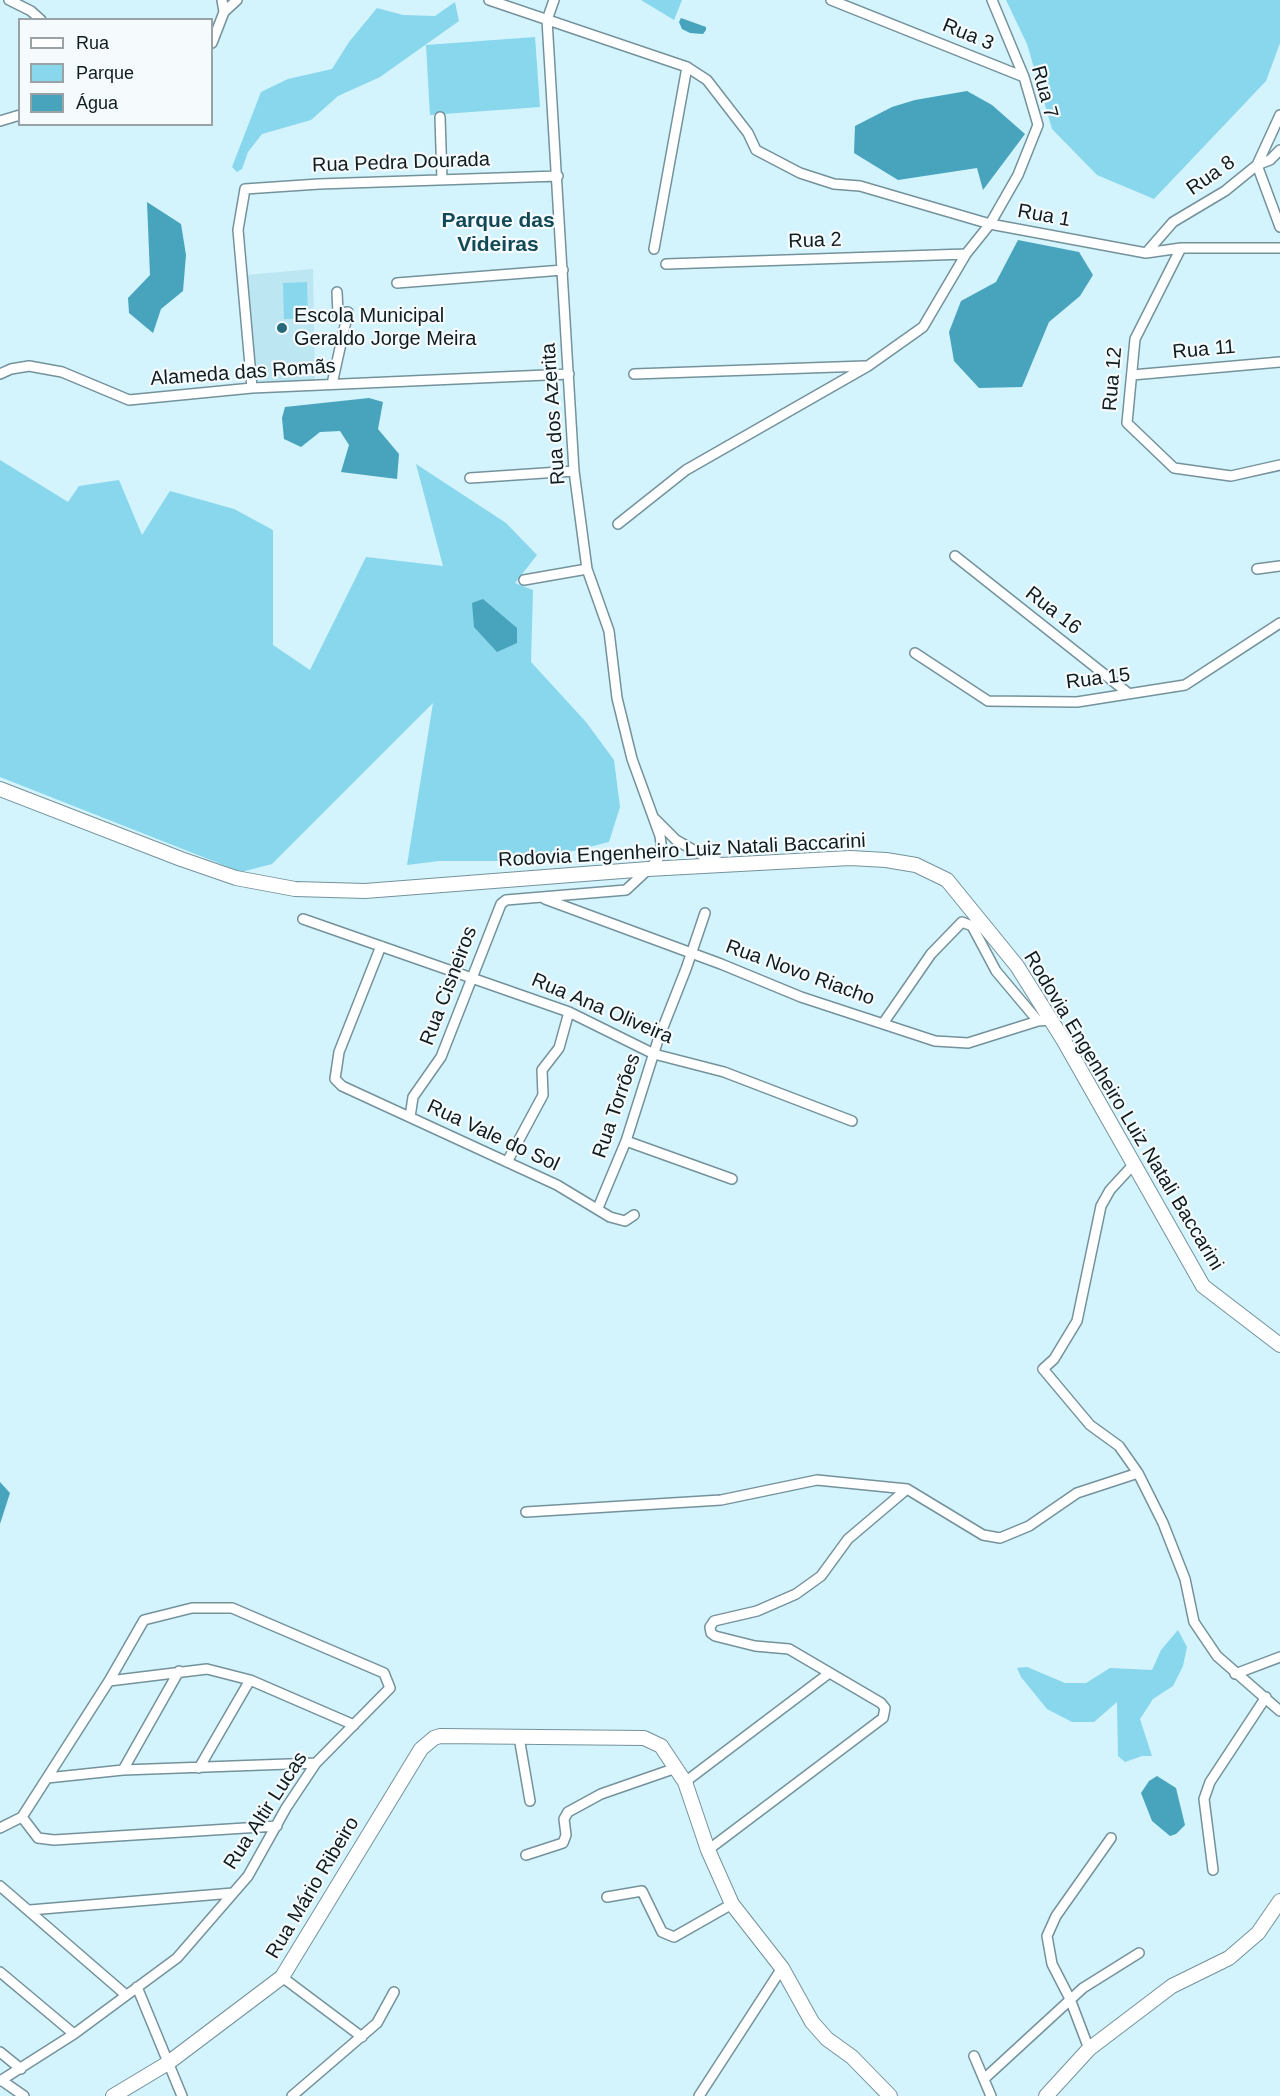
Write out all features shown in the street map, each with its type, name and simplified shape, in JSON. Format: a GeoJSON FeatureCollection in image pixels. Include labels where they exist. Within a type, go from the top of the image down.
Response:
{"type":"FeatureCollection","features":[{"type":"Feature","properties":{"kind":"main road","name":"Rodovia Engenheiro Luiz Natali Baccarini"},"geometry":{"type":"LineString","coordinates":[[0,789],[182,860],[236,878],[295,889],[365,891],[648,869],[850,858],[886,860],[916,865],[947,880],[1017,966],[1044,1020],[1133,1165],[1203,1286],[1280,1345]]}},
{"type":"Feature","properties":{"kind":"main road","name":"Rua Mário Ribeiro"},"geometry":{"type":"LineString","coordinates":[[113,2096],[168,2063],[282,1977],[421,1749],[440,1736],[519,1737]]}},
{"type":"Feature","properties":{"kind":"main road"},"geometry":{"type":"LineString","coordinates":[[519,1737],[644,1738],[660,1746],[685,1782],[708,1850],[732,1904],[782,1968],[812,2022],[827,2039],[852,2057],[890,2096]]}},
{"type":"Feature","properties":{"kind":"main road"},"geometry":{"type":"LineString","coordinates":[[1047,2096],[1089,2049],[1172,1986],[1229,1958],[1258,1933],[1280,1901]]}},
{"type":"Feature","properties":{"kind":"street"},"geometry":{"type":"LineString","coordinates":[[9,0],[31,11],[39,18]]}},
{"type":"Feature","properties":{"kind":"street"},"geometry":{"type":"LineString","coordinates":[[222,0],[224,12]]}},
{"type":"Feature","properties":{"kind":"street"},"geometry":{"type":"LineString","coordinates":[[213,40],[224,12],[237,0]]}},
{"type":"Feature","properties":{"kind":"street"},"geometry":{"type":"LineString","coordinates":[[489,0],[687,67],[707,80],[748,133],[756,150],[771,159],[834,184],[860,186],[990,224]]}},
{"type":"Feature","properties":{"kind":"street","name":"Rua dos Azerita"},"geometry":{"type":"LineString","coordinates":[[554,0],[547,20],[574,471],[587,569],[609,632],[618,698],[632,759],[653,817],[662,851],[657,861],[648,869]]}},
{"type":"Feature","properties":{"kind":"street","name":"Rua 3"},"geometry":{"type":"LineString","coordinates":[[831,0],[1024,77]]}},
{"type":"Feature","properties":{"kind":"street","name":"Rua 7"},"geometry":{"type":"LineString","coordinates":[[990,224],[1018,175],[1038,125],[1024,77],[992,0]]}},
{"type":"Feature","properties":{"kind":"street"},"geometry":{"type":"LineString","coordinates":[[654,249],[687,67]]}},
{"type":"Feature","properties":{"kind":"street","name":"Rua 8"},"geometry":{"type":"LineString","coordinates":[[1146,253],[1173,222],[1225,191],[1257,165],[1280,115]]}},
{"type":"Feature","properties":{"kind":"street"},"geometry":{"type":"LineString","coordinates":[[0,121],[18,116]]}},
{"type":"Feature","properties":{"kind":"street"},"geometry":{"type":"LineString","coordinates":[[440,117],[442,179]]}},
{"type":"Feature","properties":{"kind":"street"},"geometry":{"type":"LineString","coordinates":[[1280,150],[1270,160],[1257,165],[1280,227]]}},
{"type":"Feature","properties":{"kind":"street","name":"Rua Pedra Dourada"},"geometry":{"type":"LineString","coordinates":[[252,388],[237,230],[245,189],[442,179],[558,176]]}},
{"type":"Feature","properties":{"kind":"street","name":"Rua 1"},"geometry":{"type":"LineString","coordinates":[[618,524],[686,470],[868,366],[923,327],[966,254],[990,224],[1146,253],[1181,248],[1280,248]]}},
{"type":"Feature","properties":{"kind":"street","name":"Rua 12"},"geometry":{"type":"LineString","coordinates":[[1181,248],[1135,339],[1127,423],[1174,468],[1231,476],[1280,465]]}},
{"type":"Feature","properties":{"kind":"street","name":"Rua 2"},"geometry":{"type":"LineString","coordinates":[[666,264],[966,254]]}},
{"type":"Feature","properties":{"kind":"street"},"geometry":{"type":"LineString","coordinates":[[397,283],[563,270]]}},
{"type":"Feature","properties":{"kind":"street"},"geometry":{"type":"LineString","coordinates":[[332,384],[348,312],[338,314],[337,292]]}},
{"type":"Feature","properties":{"kind":"street","name":"Rua 11"},"geometry":{"type":"LineString","coordinates":[[1132,375],[1280,362]]}},
{"type":"Feature","properties":{"kind":"street","name":"Alameda das Romãs"},"geometry":{"type":"LineString","coordinates":[[0,374],[11,369],[29,366],[62,372],[129,400],[252,388],[569,374]]}},
{"type":"Feature","properties":{"kind":"street"},"geometry":{"type":"LineString","coordinates":[[634,374],[868,366]]}},
{"type":"Feature","properties":{"kind":"street"},"geometry":{"type":"LineString","coordinates":[[470,478],[574,471]]}},
{"type":"Feature","properties":{"kind":"street","name":"Rua 16"},"geometry":{"type":"LineString","coordinates":[[955,556],[1128,693]]}},
{"type":"Feature","properties":{"kind":"street"},"geometry":{"type":"LineString","coordinates":[[1257,569],[1280,566]]}},
{"type":"Feature","properties":{"kind":"street"},"geometry":{"type":"LineString","coordinates":[[524,580],[587,569]]}},
{"type":"Feature","properties":{"kind":"street","name":"Rua 15"},"geometry":{"type":"LineString","coordinates":[[915,653],[988,701],[1077,702],[1185,684],[1280,623]]}},
{"type":"Feature","properties":{"kind":"street"},"geometry":{"type":"LineString","coordinates":[[653,817],[676,840],[710,859],[728,864]]}},
{"type":"Feature","properties":{"kind":"street"},"geometry":{"type":"LineString","coordinates":[[542,897],[626,890],[648,869]]}},
{"type":"Feature","properties":{"kind":"street","name":"Rua Novo Riacho"},"geometry":{"type":"LineString","coordinates":[[542,897],[801,997],[884,1022],[935,1041],[968,1043],[1044,1020]]}},
{"type":"Feature","properties":{"kind":"street","name":"Rua Cisneiros"},"geometry":{"type":"LineString","coordinates":[[410,1117],[413,1097],[441,1057],[501,904],[506,900],[542,897]]}},
{"type":"Feature","properties":{"kind":"street","name":"Rua Torrões"},"geometry":{"type":"LineString","coordinates":[[598,1208],[626,1141],[654,1054],[705,913]]}},
{"type":"Feature","properties":{"kind":"street","name":"Rua Ana Oliveira"},"geometry":{"type":"LineString","coordinates":[[303,919],[569,1012],[654,1054],[724,1072],[852,1121]]}},
{"type":"Feature","properties":{"kind":"street"},"geometry":{"type":"LineString","coordinates":[[884,1022],[931,954],[962,922],[972,926],[996,971],[1044,1020]]}},
{"type":"Feature","properties":{"kind":"street","name":"Rua Vale do Sol"},"geometry":{"type":"LineString","coordinates":[[381,946],[339,1052],[335,1079],[342,1086],[557,1185],[610,1217],[625,1221],[634,1215]]}},
{"type":"Feature","properties":{"kind":"street"},"geometry":{"type":"LineString","coordinates":[[507,1162],[543,1095],[542,1070],[558,1048],[569,1012]]}},
{"type":"Feature","properties":{"kind":"street"},"geometry":{"type":"LineString","coordinates":[[626,1141],[732,1179]]}},
{"type":"Feature","properties":{"kind":"street"},"geometry":{"type":"LineString","coordinates":[[1133,1165],[1110,1190],[1101,1206],[1077,1321],[1054,1359],[1043,1369],[1090,1425],[1119,1446],[1138,1473],[1163,1523],[1185,1579],[1194,1622],[1217,1656],[1280,1711]]}},
{"type":"Feature","properties":{"kind":"street"},"geometry":{"type":"LineString","coordinates":[[526,1512],[720,1500],[817,1480],[907,1490],[983,1535],[1000,1538],[1029,1527],[1077,1493],[1138,1473]]}},
{"type":"Feature","properties":{"kind":"street"},"geometry":{"type":"LineString","coordinates":[[708,1850],[883,1718],[885,1708],[881,1703],[828,1674],[789,1649],[755,1646],[715,1636],[711,1634],[710,1627],[714,1621],[757,1611],[796,1594],[821,1576],[848,1539],[907,1490]]}},
{"type":"Feature","properties":{"kind":"street","name":"Rua Altir Lucas"},"geometry":{"type":"LineString","coordinates":[[1,2080],[74,2034],[177,1958],[248,1876],[316,1763],[390,1688],[384,1673],[232,1608],[192,1608],[144,1620],[109,1681]]}},
{"type":"Feature","properties":{"kind":"street"},"geometry":{"type":"LineString","coordinates":[[1235,1674],[1280,1656]]}},
{"type":"Feature","properties":{"kind":"street"},"geometry":{"type":"LineString","coordinates":[[0,1828],[22,1817],[109,1681],[207,1669],[250,1680],[354,1725]]}},
{"type":"Feature","properties":{"kind":"street"},"geometry":{"type":"LineString","coordinates":[[123,1770],[179,1671]]}},
{"type":"Feature","properties":{"kind":"street"},"geometry":{"type":"LineString","coordinates":[[685,1782],[828,1674]]}},
{"type":"Feature","properties":{"kind":"street"},"geometry":{"type":"LineString","coordinates":[[199,1768],[250,1680]]}},
{"type":"Feature","properties":{"kind":"street"},"geometry":{"type":"LineString","coordinates":[[1213,1870],[1204,1799],[1210,1782],[1266,1697]]}},
{"type":"Feature","properties":{"kind":"street"},"geometry":{"type":"LineString","coordinates":[[519,1737],[530,1801]]}},
{"type":"Feature","properties":{"kind":"street"},"geometry":{"type":"LineString","coordinates":[[47,1778],[123,1770],[316,1763]]}},
{"type":"Feature","properties":{"kind":"street"},"geometry":{"type":"LineString","coordinates":[[526,1855],[564,1843],[566,1835],[564,1819],[568,1812],[601,1794],[676,1768]]}},
{"type":"Feature","properties":{"kind":"street"},"geometry":{"type":"LineString","coordinates":[[22,1817],[38,1838],[54,1840],[277,1826]]}},
{"type":"Feature","properties":{"kind":"street"},"geometry":{"type":"LineString","coordinates":[[1089,2049],[1070,1999],[1052,1964],[1047,1936],[1056,1916],[1111,1838]]}},
{"type":"Feature","properties":{"kind":"street"},"geometry":{"type":"LineString","coordinates":[[0,1886],[126,1995]]}},
{"type":"Feature","properties":{"kind":"street"},"geometry":{"type":"LineString","coordinates":[[608,1897],[642,1891],[663,1932],[674,1937],[732,1904]]}},
{"type":"Feature","properties":{"kind":"street"},"geometry":{"type":"LineString","coordinates":[[30,1910],[233,1893]]}},
{"type":"Feature","properties":{"kind":"street"},"geometry":{"type":"LineString","coordinates":[[984,2079],[1070,1999],[1139,1953]]}},
{"type":"Feature","properties":{"kind":"street"},"geometry":{"type":"LineString","coordinates":[[699,2096],[782,1968]]}},
{"type":"Feature","properties":{"kind":"street"},"geometry":{"type":"LineString","coordinates":[[0,1972],[74,2034]]}},
{"type":"Feature","properties":{"kind":"street"},"geometry":{"type":"LineString","coordinates":[[282,1977],[362,2037]]}},
{"type":"Feature","properties":{"kind":"street"},"geometry":{"type":"LineString","coordinates":[[137,1987],[182,2096]]}},
{"type":"Feature","properties":{"kind":"street"},"geometry":{"type":"LineString","coordinates":[[292,2096],[377,2023],[394,1992]]}},
{"type":"Feature","properties":{"kind":"street"},"geometry":{"type":"LineString","coordinates":[[0,2052],[21,2068]]}},
{"type":"Feature","properties":{"kind":"street"},"geometry":{"type":"LineString","coordinates":[[974,2056],[991,2096]]}},
{"type":"Feature","properties":{"kind":"street"},"geometry":{"type":"LineString","coordinates":[[1,2080],[24,2096]]}},
{"type":"Feature","properties":{"kind":"shaded area","name":"Escola Municipal Geraldo Jorge Meira"},"geometry":{"type":"Polygon","coordinates":[[[313,269],[315,382],[255,381],[246,275],[313,269]]]}},
{"type":"Feature","properties":{"kind":"green space"},"geometry":{"type":"Polygon","coordinates":[[[641,0],[682,0],[674,20],[641,0]]]}},
{"type":"Feature","properties":{"kind":"green space"},"geometry":{"type":"Polygon","coordinates":[[[1006,0],[1280,0],[1280,43],[1266,81],[1154,199],[1097,175],[1052,129],[1027,44],[1006,0]]]}},
{"type":"Feature","properties":{"kind":"green space"},"geometry":{"type":"Polygon","coordinates":[[[455,2],[459,21],[380,77],[338,96],[311,120],[262,134],[248,152],[242,169],[237,172],[232,167],[261,92],[288,79],[332,69],[349,42],[377,8],[403,15],[435,16],[455,2]]]}},
{"type":"Feature","properties":{"kind":"green space"},"geometry":{"type":"Polygon","coordinates":[[[535,37],[540,107],[430,115],[426,45],[535,37]]]}},
{"type":"Feature","properties":{"kind":"green space"},"geometry":{"type":"Polygon","coordinates":[[[307,282],[308,319],[284,319],[283,283],[307,282]]]}},
{"type":"Feature","properties":{"kind":"green space"},"geometry":{"type":"Polygon","coordinates":[[[0,460],[68,502],[79,486],[119,480],[142,535],[170,491],[234,509],[273,530],[273,645],[310,670],[366,557],[443,566],[416,464],[506,523],[537,555],[515,583],[533,590],[531,662],[586,722],[614,760],[620,807],[609,842],[533,861],[439,861],[407,865],[433,703],[272,864],[241,872],[0,777],[0,460]]]}},
{"type":"Feature","properties":{"kind":"green space"},"geometry":{"type":"Polygon","coordinates":[[[1178,1630],[1187,1647],[1183,1666],[1173,1686],[1153,1699],[1140,1719],[1152,1756],[1142,1756],[1125,1762],[1118,1756],[1117,1702],[1094,1722],[1072,1722],[1047,1709],[1021,1677],[1017,1668],[1027,1667],[1065,1683],[1086,1683],[1110,1668],[1152,1670],[1161,1650],[1178,1630]]]}},
{"type":"Feature","properties":{"kind":"water"},"geometry":{"type":"Polygon","coordinates":[[[681,18],[706,27],[706,30],[703,34],[690,33],[682,29],[679,22],[681,18]]]}},
{"type":"Feature","properties":{"kind":"water"},"geometry":{"type":"Polygon","coordinates":[[[967,91],[992,105],[1025,134],[983,190],[977,168],[898,180],[854,153],[855,126],[892,107],[915,100],[967,91]]]}},
{"type":"Feature","properties":{"kind":"water"},"geometry":{"type":"Polygon","coordinates":[[[147,202],[181,224],[186,255],[183,291],[161,309],[153,333],[129,313],[128,298],[150,275],[147,202]]]}},
{"type":"Feature","properties":{"kind":"water"},"geometry":{"type":"Polygon","coordinates":[[[1018,240],[1079,252],[1093,275],[1080,296],[1049,322],[1022,387],[979,388],[954,361],[949,332],[961,301],[996,282],[1018,240]]]}},
{"type":"Feature","properties":{"kind":"water"},"geometry":{"type":"Polygon","coordinates":[[[369,398],[383,402],[378,429],[399,454],[397,479],[341,472],[349,445],[340,431],[320,432],[301,447],[284,439],[282,418],[285,407],[369,398]]]}},
{"type":"Feature","properties":{"kind":"water"},"geometry":{"type":"Polygon","coordinates":[[[483,599],[517,628],[517,643],[497,652],[474,627],[472,603],[483,599]]]}},
{"type":"Feature","properties":{"kind":"water"},"geometry":{"type":"Polygon","coordinates":[[[0,1482],[10,1493],[0,1524],[0,1482]]]}},
{"type":"Feature","properties":{"kind":"water"},"geometry":{"type":"Polygon","coordinates":[[[1157,1776],[1176,1788],[1185,1825],[1176,1834],[1170,1836],[1152,1821],[1141,1793],[1149,1781],[1157,1776]]]}},
{"type":"Feature","properties":{"kind":"place","name":"Escola Municipal Geraldo Jorge Meira"},"geometry":{"type":"Point","coordinates":[282,328]}},
{"type":"Feature","properties":{"kind":"district","name":"Parque das Videiras"},"geometry":{"type":"Point","coordinates":[498,233]}}]}
